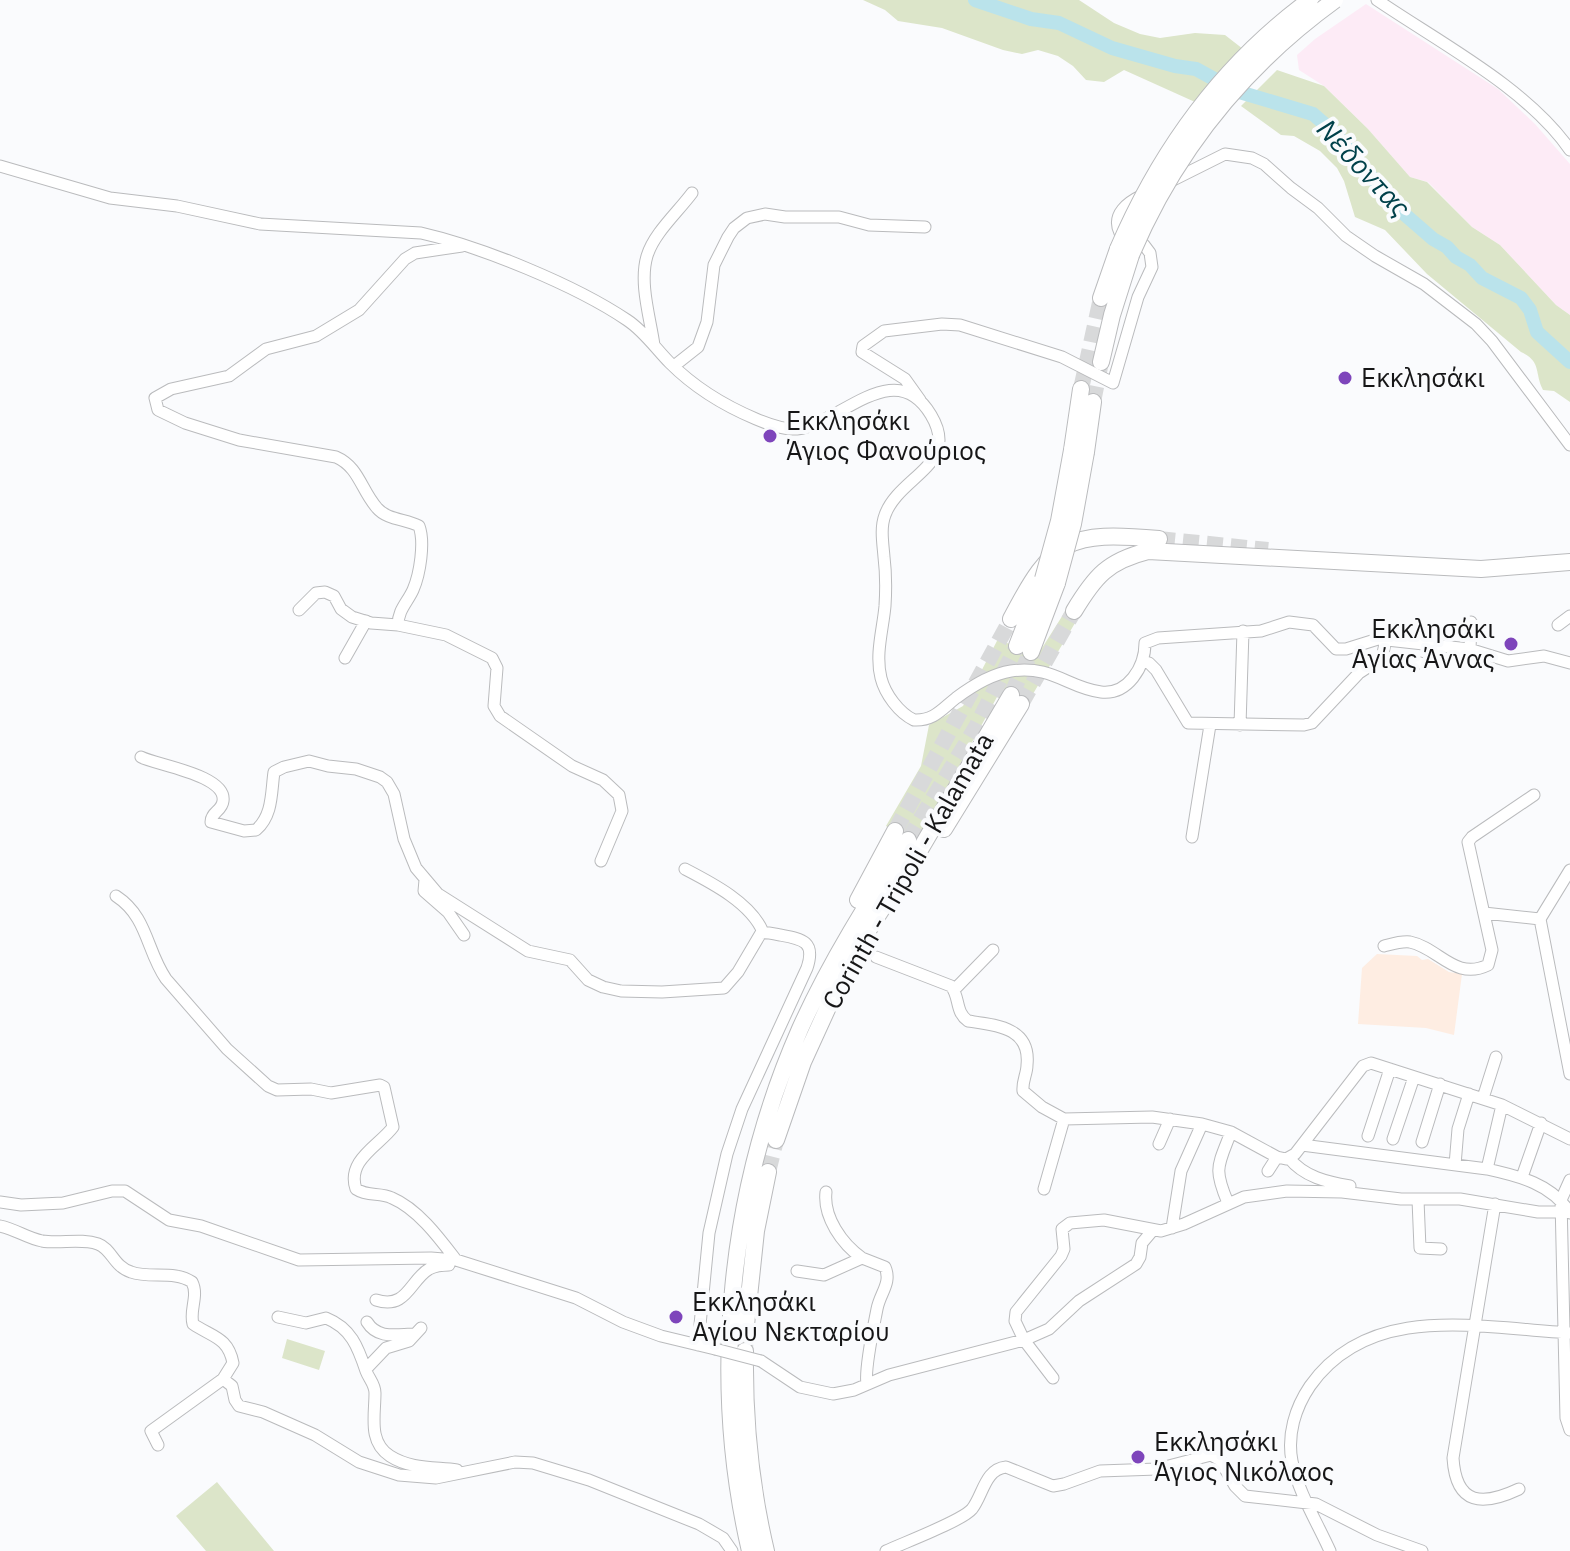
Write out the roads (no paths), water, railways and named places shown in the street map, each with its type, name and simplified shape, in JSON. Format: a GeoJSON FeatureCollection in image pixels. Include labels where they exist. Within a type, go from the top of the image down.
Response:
{"type":"FeatureCollection","features":[{"type":"Feature","properties":{"kind":"highway"},"geometry":{"type":"LineString","coordinates":[[1101,362],[1125,252],[1161,164],[1203,102],[1253,47],[1310,0]]}},
{"type":"Feature","properties":{"kind":"highway"},"geometry":{"type":"LineString","coordinates":[[1101,298],[1174,171],[1215,111],[1264,58],[1335,0]]}},
{"type":"Feature","properties":{"kind":"highway"},"geometry":{"type":"LineString","coordinates":[[1079,451],[1081,389]]}},
{"type":"Feature","properties":{"kind":"highway"},"geometry":{"type":"LineString","coordinates":[[1024,649],[1050,581],[1059,521],[1093,402]]}},
{"type":"Feature","properties":{"kind":"highway"},"geometry":{"type":"LineString","coordinates":[[1011,619],[1036,575],[1051,555],[1060,549],[1100,536],[1159,539]]}},
{"type":"Feature","properties":{"kind":"highway"},"geometry":{"type":"LineString","coordinates":[[1268,550],[1365,564]]}},
{"type":"Feature","properties":{"kind":"highway"},"geometry":{"type":"LineString","coordinates":[[1074,611],[1099,574],[1114,563],[1148,551],[1489,569],[1570,562]]}},
{"type":"Feature","properties":{"kind":"highway","name":"Corinth - Tripoli - Kalamata"},"geometry":{"type":"LineString","coordinates":[[776,1140],[803,1062],[839,983],[967,795],[1016,699]]}},
{"type":"Feature","properties":{"kind":"highway","name":"Corinth - Tripoli - Kalamata"},"geometry":{"type":"LineString","coordinates":[[750,1551],[735,1475],[731,1423],[731,1326],[747,1196],[762,1137],[789,1057],[812,1004],[902,835]]}},
{"type":"Feature","properties":{"kind":"highway"},"geometry":{"type":"LineString","coordinates":[[746,1325],[756,1231],[768,1172]]}},
{"type":"Feature","properties":{"kind":"highway"},"geometry":{"type":"LineString","coordinates":[[745,1351],[749,1460],[766,1551]]}},
{"type":"Feature","properties":{"kind":"street"},"geometry":{"type":"LineString","coordinates":[[1377,0],[1510,89],[1538,113],[1570,150]]}},
{"type":"Feature","properties":{"kind":"street"},"geometry":{"type":"LineString","coordinates":[[1570,445],[1476,324],[1424,284],[1346,236],[1318,208],[1264,164],[1232,153],[1137,197],[1119,215],[1117,227],[1120,233],[1144,245],[1152,262],[1151,272],[1138,297],[1113,383],[1062,357],[960,325],[942,324],[884,331],[863,346],[862,352],[905,379],[935,422],[940,444],[934,459],[897,495],[885,514],[883,530],[885,603],[879,661],[883,684],[907,717],[920,720],[937,715],[956,698],[984,681],[1009,672],[1045,672],[1101,692],[1116,689],[1135,676],[1145,643],[1160,637],[1261,631],[1286,623],[1309,624],[1318,629],[1331,647],[1339,650],[1373,639],[1386,639],[1470,650],[1508,661],[1546,656],[1570,663]]}},
{"type":"Feature","properties":{"kind":"street"},"geometry":{"type":"LineString","coordinates":[[0,166],[110,198],[177,206],[260,224],[421,233],[494,256],[572,290],[627,320],[674,366],[707,392],[737,410],[789,429],[807,426],[862,398],[881,392],[907,393],[920,401]]}},
{"type":"Feature","properties":{"kind":"street"},"geometry":{"type":"LineString","coordinates":[[654,345],[645,284],[647,257],[652,245],[692,193]]}},
{"type":"Feature","properties":{"kind":"street"},"geometry":{"type":"LineString","coordinates":[[674,366],[698,347],[707,322],[714,265],[728,237],[747,218],[765,214],[839,217],[869,225],[925,227]]}},
{"type":"Feature","properties":{"kind":"street"},"geometry":{"type":"LineString","coordinates":[[398,625],[402,607],[416,580],[421,543],[419,526],[378,509],[346,461],[239,440],[185,423],[158,410],[155,398],[171,389],[229,376],[266,349],[316,336],[359,310],[405,259],[415,253],[462,246]]}},
{"type":"Feature","properties":{"kind":"street"},"geometry":{"type":"LineString","coordinates":[[299,610],[316,593],[325,592],[336,598],[341,609],[366,621],[446,635],[492,658],[497,668],[494,706],[500,716],[572,766],[613,787],[619,795],[622,811],[601,861]]}},
{"type":"Feature","properties":{"kind":"street"},"geometry":{"type":"LineString","coordinates":[[1558,625],[1570,616]]}},
{"type":"Feature","properties":{"kind":"street"},"geometry":{"type":"LineString","coordinates":[[345,658],[366,621]]}},
{"type":"Feature","properties":{"kind":"street"},"geometry":{"type":"LineString","coordinates":[[1470,650],[1471,622]]}},
{"type":"Feature","properties":{"kind":"street"},"geometry":{"type":"LineString","coordinates":[[1240,725],[1243,631]]}},
{"type":"Feature","properties":{"kind":"street"},"geometry":{"type":"LineString","coordinates":[[1380,659],[1386,639]]}},
{"type":"Feature","properties":{"kind":"street"},"geometry":{"type":"LineString","coordinates":[[1142,661],[1156,670],[1186,721],[1210,725],[1311,724],[1359,673],[1380,659],[1420,663]]}},
{"type":"Feature","properties":{"kind":"street"},"geometry":{"type":"LineString","coordinates":[[1192,837],[1210,725]]}},
{"type":"Feature","properties":{"kind":"street"},"geometry":{"type":"LineString","coordinates":[[141,757],[189,770],[217,788],[223,802],[211,815],[211,822],[244,831],[256,830],[263,823],[270,806],[274,772],[279,769],[309,761],[356,769],[380,777],[391,787],[404,839],[416,868],[443,898],[525,949],[567,959],[588,980],[613,990],[724,988],[763,932]]}},
{"type":"Feature","properties":{"kind":"street"},"geometry":{"type":"LineString","coordinates":[[1384,946],[1411,943],[1453,967],[1483,968],[1489,964],[1493,956],[1470,839],[1534,795]]}},
{"type":"Feature","properties":{"kind":"street"},"geometry":{"type":"LineString","coordinates":[[685,869],[710,882],[758,919],[763,932]]}},
{"type":"Feature","properties":{"kind":"street"},"geometry":{"type":"LineString","coordinates":[[1570,870],[1540,919],[1570,1074]]}},
{"type":"Feature","properties":{"kind":"street"},"geometry":{"type":"LineString","coordinates":[[425,880],[425,893],[446,910],[464,935]]}},
{"type":"Feature","properties":{"kind":"street"},"geometry":{"type":"LineString","coordinates":[[116,896],[129,904],[137,916],[166,979],[227,1049],[268,1086],[277,1090],[311,1089],[331,1093],[380,1085],[384,1087],[393,1127],[374,1144],[354,1173],[356,1189],[370,1195],[390,1197],[406,1206],[461,1262]]}},
{"type":"Feature","properties":{"kind":"street"},"geometry":{"type":"LineString","coordinates":[[1484,913],[1540,919]]}},
{"type":"Feature","properties":{"kind":"street"},"geometry":{"type":"LineString","coordinates":[[698,1345],[709,1233],[727,1154],[742,1109],[809,962],[808,948],[801,939],[763,932]]}},
{"type":"Feature","properties":{"kind":"street"},"geometry":{"type":"LineString","coordinates":[[954,990],[993,950]]}},
{"type":"Feature","properties":{"kind":"street"},"geometry":{"type":"LineString","coordinates":[[876,957],[944,983],[954,990],[962,1017],[968,1021],[1002,1025],[1014,1033],[1027,1054],[1023,1091],[1042,1107],[1064,1119],[1170,1119],[1202,1124],[1231,1132],[1322,1180],[1370,1190],[1380,1197]]}},
{"type":"Feature","properties":{"kind":"street"},"geometry":{"type":"LineString","coordinates":[[1483,1098],[1496,1057]]}},
{"type":"Feature","properties":{"kind":"street"},"geometry":{"type":"LineString","coordinates":[[1268,1171],[1302,1145],[1363,1066],[1371,1063],[1502,1105],[1570,1139]]}},
{"type":"Feature","properties":{"kind":"street"},"geometry":{"type":"LineString","coordinates":[[1368,1136],[1390,1069]]}},
{"type":"Feature","properties":{"kind":"street"},"geometry":{"type":"LineString","coordinates":[[1393,1139],[1414,1077]]}},
{"type":"Feature","properties":{"kind":"street"},"geometry":{"type":"LineString","coordinates":[[1422,1142],[1440,1084]]}},
{"type":"Feature","properties":{"kind":"street"},"geometry":{"type":"LineString","coordinates":[[1455,1165],[1458,1129],[1469,1094]]}},
{"type":"Feature","properties":{"kind":"street"},"geometry":{"type":"LineString","coordinates":[[1487,1169],[1502,1105]]}},
{"type":"Feature","properties":{"kind":"street"},"geometry":{"type":"LineString","coordinates":[[1044,1189],[1064,1119]]}},
{"type":"Feature","properties":{"kind":"street"},"geometry":{"type":"LineString","coordinates":[[1159,1144],[1170,1119]]}},
{"type":"Feature","properties":{"kind":"street"},"geometry":{"type":"LineString","coordinates":[[1522,1177],[1541,1123]]}},
{"type":"Feature","properties":{"kind":"street"},"geometry":{"type":"LineString","coordinates":[[1172,1228],[1181,1171],[1202,1124]]}},
{"type":"Feature","properties":{"kind":"street"},"geometry":{"type":"LineString","coordinates":[[1228,1203],[1217,1170],[1231,1132]]}},
{"type":"Feature","properties":{"kind":"street"},"geometry":{"type":"LineString","coordinates":[[1302,1145],[1487,1169],[1522,1177],[1537,1183],[1566,1210]]}},
{"type":"Feature","properties":{"kind":"street"},"geometry":{"type":"LineString","coordinates":[[1570,1180],[1566,1210],[1566,1418],[1570,1430]]}},
{"type":"Feature","properties":{"kind":"street"},"geometry":{"type":"LineString","coordinates":[[0,1202],[21,1205],[63,1203],[118,1190],[132,1194],[176,1223],[201,1226],[299,1260],[431,1258],[461,1262],[563,1294],[639,1328],[761,1361],[789,1381],[811,1391],[844,1393],[889,1375],[1024,1340],[1049,1329],[1079,1301],[1136,1264],[1142,1243],[1153,1230]]}},
{"type":"Feature","properties":{"kind":"street"},"geometry":{"type":"LineString","coordinates":[[826,1192],[826,1206],[848,1247],[862,1258],[880,1263],[888,1276],[877,1305],[866,1371],[867,1384]]}},
{"type":"Feature","properties":{"kind":"street"},"geometry":{"type":"LineString","coordinates":[[1053,1378],[1024,1340],[1015,1321],[1016,1312],[1064,1252],[1061,1232],[1064,1226],[1104,1220],[1153,1230],[1172,1228],[1247,1196],[1275,1192],[1453,1199],[1538,1212],[1566,1210]]}},
{"type":"Feature","properties":{"kind":"street"},"geometry":{"type":"LineString","coordinates":[[1418,1200],[1420,1248],[1441,1249]]}},
{"type":"Feature","properties":{"kind":"street"},"geometry":{"type":"LineString","coordinates":[[1495,1204],[1453,1458],[1454,1475],[1463,1491],[1475,1499],[1497,1499],[1519,1489]]}},
{"type":"Feature","properties":{"kind":"street"},"geometry":{"type":"LineString","coordinates":[[0,1226],[43,1241],[97,1243],[107,1250],[116,1264],[133,1273],[189,1280],[195,1287],[191,1316],[193,1324],[225,1343],[231,1351],[233,1363],[223,1379],[151,1431],[158,1445]]}},
{"type":"Feature","properties":{"kind":"street"},"geometry":{"type":"LineString","coordinates":[[797,1271],[824,1275],[862,1258]]}},
{"type":"Feature","properties":{"kind":"street"},"geometry":{"type":"LineString","coordinates":[[376,1300],[387,1302],[401,1298],[432,1268],[461,1262]]}},
{"type":"Feature","properties":{"kind":"street"},"geometry":{"type":"LineString","coordinates":[[278,1317],[306,1323],[326,1318],[350,1336],[368,1363],[375,1389],[374,1429],[379,1446],[388,1455],[411,1465],[466,1472]]}},
{"type":"Feature","properties":{"kind":"street"},"geometry":{"type":"LineString","coordinates":[[367,1322],[381,1334],[418,1331],[404,1344],[386,1348],[368,1363]]}},
{"type":"Feature","properties":{"kind":"street"},"geometry":{"type":"LineString","coordinates":[[1330,1551],[1307,1502],[1293,1462],[1291,1437],[1302,1400],[1324,1369],[1357,1343],[1385,1331],[1414,1326],[1567,1332]]}},
{"type":"Feature","properties":{"kind":"street"},"geometry":{"type":"LineString","coordinates":[[223,1379],[232,1386],[239,1406],[287,1422],[315,1435],[349,1458],[375,1468],[425,1479],[515,1462],[533,1463],[589,1480],[699,1524],[723,1538],[732,1551]]}},
{"type":"Feature","properties":{"kind":"street"},"geometry":{"type":"LineString","coordinates":[[886,1551],[967,1513],[997,1468],[1006,1467],[1053,1486],[1100,1471],[1157,1469],[1211,1455],[1220,1460],[1235,1486],[1245,1496],[1307,1502],[1377,1535],[1422,1551]]}},
{"type":"Feature","properties":{"kind":"waterway","name":"Νέδoντας"},"geometry":{"type":"LineString","coordinates":[[975,0],[1031,19],[1059,23],[1112,48],[1196,69],[1236,91],[1313,114],[1336,134],[1395,206],[1482,278],[1521,298],[1530,310],[1537,332],[1570,362]]}},
{"type":"Feature","properties":{"kind":"tunnel"},"geometry":{"type":"LineString","coordinates":[[1081,389],[1101,298]]}},
{"type":"Feature","properties":{"kind":"tunnel"},"geometry":{"type":"LineString","coordinates":[[1093,402],[1101,362]]}},
{"type":"Feature","properties":{"kind":"tunnel"},"geometry":{"type":"LineString","coordinates":[[1159,539],[1268,550]]}},
{"type":"Feature","properties":{"kind":"tunnel"},"geometry":{"type":"LineString","coordinates":[[1021,704],[1074,611]]}},
{"type":"Feature","properties":{"kind":"tunnel"},"geometry":{"type":"LineString","coordinates":[[895,831],[1011,619]]}},
{"type":"Feature","properties":{"kind":"tunnel"},"geometry":{"type":"LineString","coordinates":[[908,840],[976,727],[1017,646]]}},
{"type":"Feature","properties":{"kind":"tunnel"},"geometry":{"type":"LineString","coordinates":[[1011,695],[1031,652]]}},
{"type":"Feature","properties":{"kind":"tunnel"},"geometry":{"type":"LineString","coordinates":[[768,1172],[776,1140]]}},
{"type":"Feature","properties":{"kind":"tunnel"},"geometry":{"type":"LineString","coordinates":[[745,1351],[746,1325]]}},
{"type":"Feature","properties":{"kind":"place","name":"Εκκλησάκι"},"geometry":{"type":"Point","coordinates":[1345,378]}},
{"type":"Feature","properties":{"kind":"place","name":"Εκκλησάκι Άγιος Φανούριος"},"geometry":{"type":"Point","coordinates":[770,436]}},
{"type":"Feature","properties":{"kind":"place","name":"Εκκλησάκι Αγίας Άννας"},"geometry":{"type":"Point","coordinates":[1511,644]}},
{"type":"Feature","properties":{"kind":"place","name":"Εκκλησάκι Αγίου Νεκταρίου"},"geometry":{"type":"Point","coordinates":[676,1317]}},
{"type":"Feature","properties":{"kind":"place","name":"Εκκλησάκι Άγιος Νικόλαος"},"geometry":{"type":"Point","coordinates":[1138,1457]}}]}
